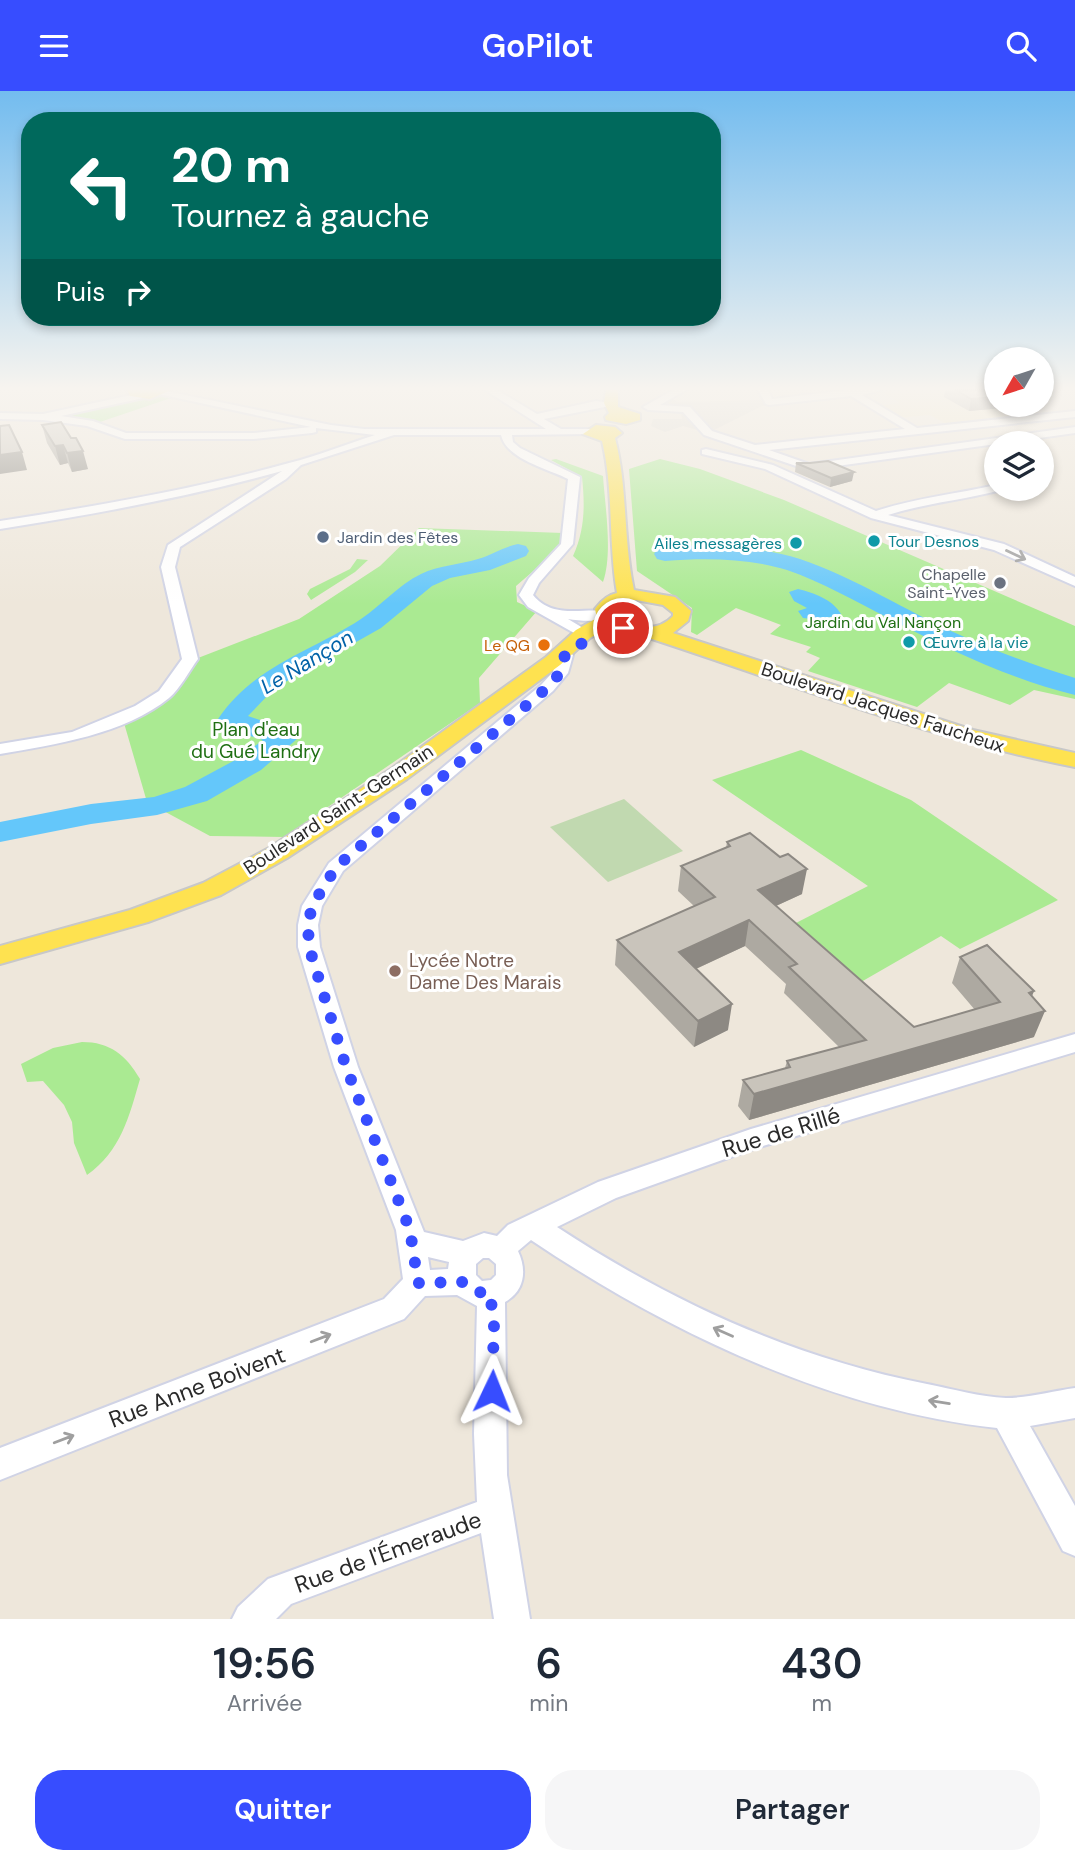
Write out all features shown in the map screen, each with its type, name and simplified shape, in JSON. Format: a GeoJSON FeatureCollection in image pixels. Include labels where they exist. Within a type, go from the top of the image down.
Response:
{"type":"FeatureCollection","features":[{"type":"Feature","properties":{"kind":"main road"},"geometry":{"type":"LineString","coordinates":[[615,461],[620,565],[626,596]]}},
{"type":"Feature","properties":{"kind":"main road"},"geometry":{"type":"LineString","coordinates":[[620,565],[647,595]]}},
{"type":"Feature","properties":{"kind":"main road"},"geometry":{"type":"LineString","coordinates":[[647,595],[669,601],[682,611],[679,622],[672,627],[650,632],[611,621],[604,609],[608,604],[626,596],[647,595]]}},
{"type":"Feature","properties":{"kind":"main road"},"geometry":{"type":"LineString","coordinates":[[559,658],[611,621]]}},
{"type":"Feature","properties":{"kind":"main road","name":"Boulevard Saint-Germain"},"geometry":{"type":"LineString","coordinates":[[0,955],[139,916],[223,883],[278,853],[399,774],[559,658],[583,634],[611,621]]}},
{"type":"Feature","properties":{"kind":"main road","name":"Boulevard Jacques Faucheux"},"geometry":{"type":"LineString","coordinates":[[672,627],[693,645]]}},
{"type":"Feature","properties":{"kind":"main road","name":"Boulevard Jacques Faucheux"},"geometry":{"type":"LineString","coordinates":[[650,632],[965,735],[1012,748],[1075,760]]}},
{"type":"Feature","properties":{"kind":"street"},"geometry":{"type":"LineString","coordinates":[[0,525],[131,505],[220,485],[302,461]]}},
{"type":"Feature","properties":{"kind":"street"},"geometry":{"type":"LineString","coordinates":[[543,461],[574,477],[567,544],[562,553],[531,584],[527,595],[533,604],[583,634]]}},
{"type":"Feature","properties":{"kind":"street"},"geometry":{"type":"LineString","coordinates":[[751,461],[792,475],[875,515],[999,547],[1075,582]]}},
{"type":"Feature","properties":{"kind":"street"},"geometry":{"type":"LineString","coordinates":[[796,461],[812,466],[848,461]]}},
{"type":"Feature","properties":{"kind":"street"},"geometry":{"type":"LineString","coordinates":[[0,749],[76,736],[141,709],[165,694],[190,659],[168,567],[174,545],[282,477],[297,463]]}},
{"type":"Feature","properties":{"kind":"street"},"geometry":{"type":"LineString","coordinates":[[875,515],[909,504],[984,491]]}},
{"type":"Feature","properties":{"kind":"street"},"geometry":{"type":"LineString","coordinates":[[546,611],[611,621]]}},
{"type":"Feature","properties":{"kind":"street"},"geometry":{"type":"LineString","coordinates":[[412,1241],[467,1254],[487,1246],[501,1251],[510,1262],[510,1276],[502,1288],[418,1283],[410,1230],[346,1067],[309,947],[308,925],[312,906],[336,867],[547,688],[560,673],[559,658]]}},
{"type":"Feature","properties":{"kind":"street","name":"Rue de Rillé"},"geometry":{"type":"LineString","coordinates":[[501,1251],[518,1233],[607,1190],[751,1139],[1075,1043]]}},
{"type":"Feature","properties":{"kind":"street"},"geometry":{"type":"LineString","coordinates":[[532,1226],[588,1264],[650,1299],[776,1356],[890,1394],[1006,1413],[1075,1403]]}},
{"type":"Feature","properties":{"kind":"street"},"geometry":{"type":"LineString","coordinates":[[467,1254],[460,1267],[476,1287],[494,1325],[490,1453],[494,1512],[512,1619]]}},
{"type":"Feature","properties":{"kind":"street","name":"Rue Anne Boivent"},"geometry":{"type":"LineString","coordinates":[[0,1464],[394,1309],[418,1283]]}},
{"type":"Feature","properties":{"kind":"street"},"geometry":{"type":"LineString","coordinates":[[1006,1413],[1075,1539]]}},
{"type":"Feature","properties":{"kind":"street","name":"Rue de l'Émeraude"},"geometry":{"type":"LineString","coordinates":[[250,1619],[280,1591],[494,1512]]}},
{"type":"Feature","properties":{"kind":"green space"},"geometry":{"type":"Polygon","coordinates":[[[553,461],[562,461],[603,476],[608,558],[603,582],[573,556],[583,517],[582,477],[553,461]]]}},
{"type":"Feature","properties":{"kind":"green space","name":"Jardin du Val Nançon"},"geometry":{"type":"Polygon","coordinates":[[[653,461],[669,461],[700,469],[784,500],[1075,626],[1075,699],[1034,690],[1010,705],[949,683],[917,707],[808,671],[820,658],[806,652],[811,647],[770,634],[781,625],[736,608],[697,635],[691,632],[692,608],[637,571],[629,469],[653,461]]]}},
{"type":"Feature","properties":{"kind":"green space","name":"Plan d'eau du Gué Landry"},"geometry":{"type":"Polygon","coordinates":[[[419,528],[563,533],[560,548],[516,586],[517,602],[537,611],[479,678],[480,703],[284,837],[210,836],[147,802],[124,723],[198,658],[299,619],[380,566],[419,528]]]}},
{"type":"Feature","properties":{"kind":"green space"},"geometry":{"type":"Polygon","coordinates":[[[357,559],[368,560],[355,572],[311,600],[307,594],[310,589],[350,569],[357,559]]]}},
{"type":"Feature","properties":{"kind":"green space"},"geometry":{"type":"Polygon","coordinates":[[[801,750],[911,800],[1058,900],[960,949],[941,936],[861,982],[794,924],[868,886],[712,780],[801,750]]]}},
{"type":"Feature","properties":{"kind":"green space"},"geometry":{"type":"Polygon","coordinates":[[[624,799],[683,851],[608,882],[550,827],[624,799]]]}},
{"type":"Feature","properties":{"kind":"green space"},"geometry":{"type":"Polygon","coordinates":[[[82,1042],[101,1044],[116,1051],[140,1079],[116,1144],[99,1166],[87,1175],[74,1143],[72,1122],[64,1105],[43,1081],[27,1082],[21,1064],[53,1048],[82,1042]]]}},
{"type":"Feature","properties":{"kind":"water"},"geometry":{"type":"Polygon","coordinates":[[[798,589],[828,601],[841,614],[820,620],[803,618],[798,611],[807,608],[794,601],[789,592],[798,589]]]}},
{"type":"Feature","properties":{"kind":"building"},"geometry":{"type":"Polygon","coordinates":[[[829,461],[854,472],[831,478],[796,463],[829,461]]]}},
{"type":"Feature","properties":{"kind":"building"},"geometry":{"type":"Polygon","coordinates":[[[750,833],[780,857],[788,854],[807,869],[758,890],[914,1027],[1000,1002],[960,957],[987,945],[1034,991],[1029,993],[1045,1011],[754,1094],[743,1080],[790,1067],[787,1061],[866,1040],[789,967],[797,964],[749,920],[679,952],[732,1004],[698,1021],[617,940],[715,897],[681,866],[730,846],[727,842],[750,833]]]}},
{"type":"Feature","properties":{"kind":"waterway","name":"Le Nançon"},"geometry":{"type":"LineString","coordinates":[[0,832],[91,814],[157,806],[216,785],[250,764],[282,739],[232,719],[260,687],[296,664],[372,623],[424,581],[446,572],[482,565],[518,551]]}},
{"type":"Feature","properties":{"kind":"waterway","name":"Le Nançon"},"geometry":{"type":"LineString","coordinates":[[665,554],[737,554],[791,564],[829,579],[950,640],[1016,668],[1075,687]]}},
{"type":"Feature","properties":{"kind":"place","name":"Jardin des Fêtes"},"geometry":{"type":"Point","coordinates":[323,537]}},
{"type":"Feature","properties":{"kind":"place","name":"Tour Desnos"},"geometry":{"type":"Point","coordinates":[874,541]}},
{"type":"Feature","properties":{"kind":"place","name":"Ailes messagères"},"geometry":{"type":"Point","coordinates":[796,543]}},
{"type":"Feature","properties":{"kind":"place","name":"Chapelle Saint-Yves"},"geometry":{"type":"Point","coordinates":[1000,583]}},
{"type":"Feature","properties":{"kind":"place","name":"Œuvre à la vie"},"geometry":{"type":"Point","coordinates":[909,642]}},
{"type":"Feature","properties":{"kind":"place","name":"Le QG"},"geometry":{"type":"Point","coordinates":[544,645]}},
{"type":"Feature","properties":{"kind":"place","name":"Lycée Notre Dame Des Marais"},"geometry":{"type":"Point","coordinates":[395,971]}},
{"type":"Feature","properties":{"kind":"route"},"geometry":{"type":"LineString","coordinates":[[492,1391],[494,1325],[490,1293],[476,1292],[463,1282],[418,1283],[410,1230],[346,1067],[309,947],[308,925],[312,906],[336,867],[547,688],[560,673],[565,663],[565,655],[602,632],[623,628]]}}]}
